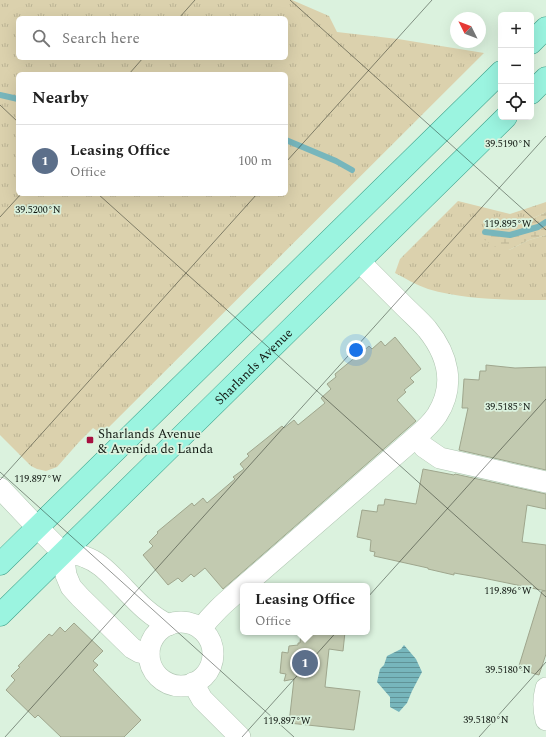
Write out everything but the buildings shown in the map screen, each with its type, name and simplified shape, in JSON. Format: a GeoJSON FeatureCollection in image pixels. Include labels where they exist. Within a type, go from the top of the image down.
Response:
{"type":"FeatureCollection","features":[{"type":"Feature","properties":{"kind":"main road"},"geometry":{"type":"LineString","coordinates":[[534,40],[546,28]]}},
{"type":"Feature","properties":{"kind":"main road"},"geometry":{"type":"LineString","coordinates":[[0,564],[498,75]]}},
{"type":"Feature","properties":{"kind":"main road"},"geometry":{"type":"LineString","coordinates":[[534,90],[546,78]]}},
{"type":"Feature","properties":{"kind":"main road","name":"Sharlands Avenue"},"geometry":{"type":"LineString","coordinates":[[0,615],[503,120]]}},
{"type":"Feature","properties":{"kind":"street"},"geometry":{"type":"LineString","coordinates":[[247,583],[416,438],[436,416],[444,401],[448,385],[448,370],[444,356],[436,341],[426,328],[360,262]]}},
{"type":"Feature","properties":{"kind":"street"},"geometry":{"type":"LineString","coordinates":[[416,438],[440,458],[546,482]]}},
{"type":"Feature","properties":{"kind":"street"},"geometry":{"type":"LineString","coordinates":[[0,488],[63,553],[84,556],[97,562],[148,612],[169,625]]}},
{"type":"Feature","properties":{"kind":"street"},"geometry":{"type":"LineString","coordinates":[[63,553],[66,575],[71,587],[132,648],[139,652],[149,654]]}},
{"type":"Feature","properties":{"kind":"street"},"geometry":{"type":"LineString","coordinates":[[201,629],[208,619],[240,589]]}},
{"type":"Feature","properties":{"kind":"street"},"geometry":{"type":"LineString","coordinates":[[188,622],[201,629],[210,640],[213,654],[210,668],[201,679],[188,685],[174,686],[161,679],[152,668],[149,654],[152,640],[161,629],[174,623],[188,622]]}},
{"type":"Feature","properties":{"kind":"street"},"geometry":{"type":"LineString","coordinates":[[193,683],[202,699],[240,737]]}},
{"type":"Feature","properties":{"kind":"street"},"geometry":{"type":"LineString","coordinates":[[546,688],[543,698],[546,720]]}},
{"type":"Feature","properties":{"kind":"green space"},"geometry":{"type":"Polygon","coordinates":[[[0,0],[292,0],[329,16],[337,32],[398,39],[484,53],[102,434],[93,428],[57,467],[46,471],[31,466],[0,435],[0,0]]]}},
{"type":"Feature","properties":{"kind":"green space"},"geometry":{"type":"Polygon","coordinates":[[[458,201],[510,214],[546,202],[546,212],[514,227],[493,226],[509,250],[529,240],[546,235],[546,300],[472,297],[442,293],[428,289],[395,273],[400,259],[458,201]]]}},
{"type":"Feature","properties":{"kind":"green space"},"geometry":{"type":"Polygon","coordinates":[[[546,212],[546,235],[529,240],[509,250],[493,246],[481,237],[493,226],[514,227],[546,212]]]}},
{"type":"Feature","properties":{"kind":"water"},"geometry":{"type":"Polygon","coordinates":[[[404,645],[416,659],[422,672],[407,703],[399,712],[390,707],[390,697],[377,682],[380,669],[384,665],[387,656],[401,649],[404,645]]]}},
{"type":"Feature","properties":{"kind":"waterway"},"geometry":{"type":"LineString","coordinates":[[0,95],[16,99]]}},
{"type":"Feature","properties":{"kind":"waterway"},"geometry":{"type":"LineString","coordinates":[[288,141],[336,161],[352,170]]}},
{"type":"Feature","properties":{"kind":"waterway"},"geometry":{"type":"LineString","coordinates":[[485,232],[510,235],[538,227],[546,222]]}},
{"type":"Feature","properties":{"kind":"place","name":"Sharlands Avenue & Avenida de Landa"},"geometry":{"type":"Point","coordinates":[90,440]}},
{"type":"Feature","properties":{"kind":"place","name":"Leasing Office"},"geometry":{"type":"Point","coordinates":[305,663]}}]}
